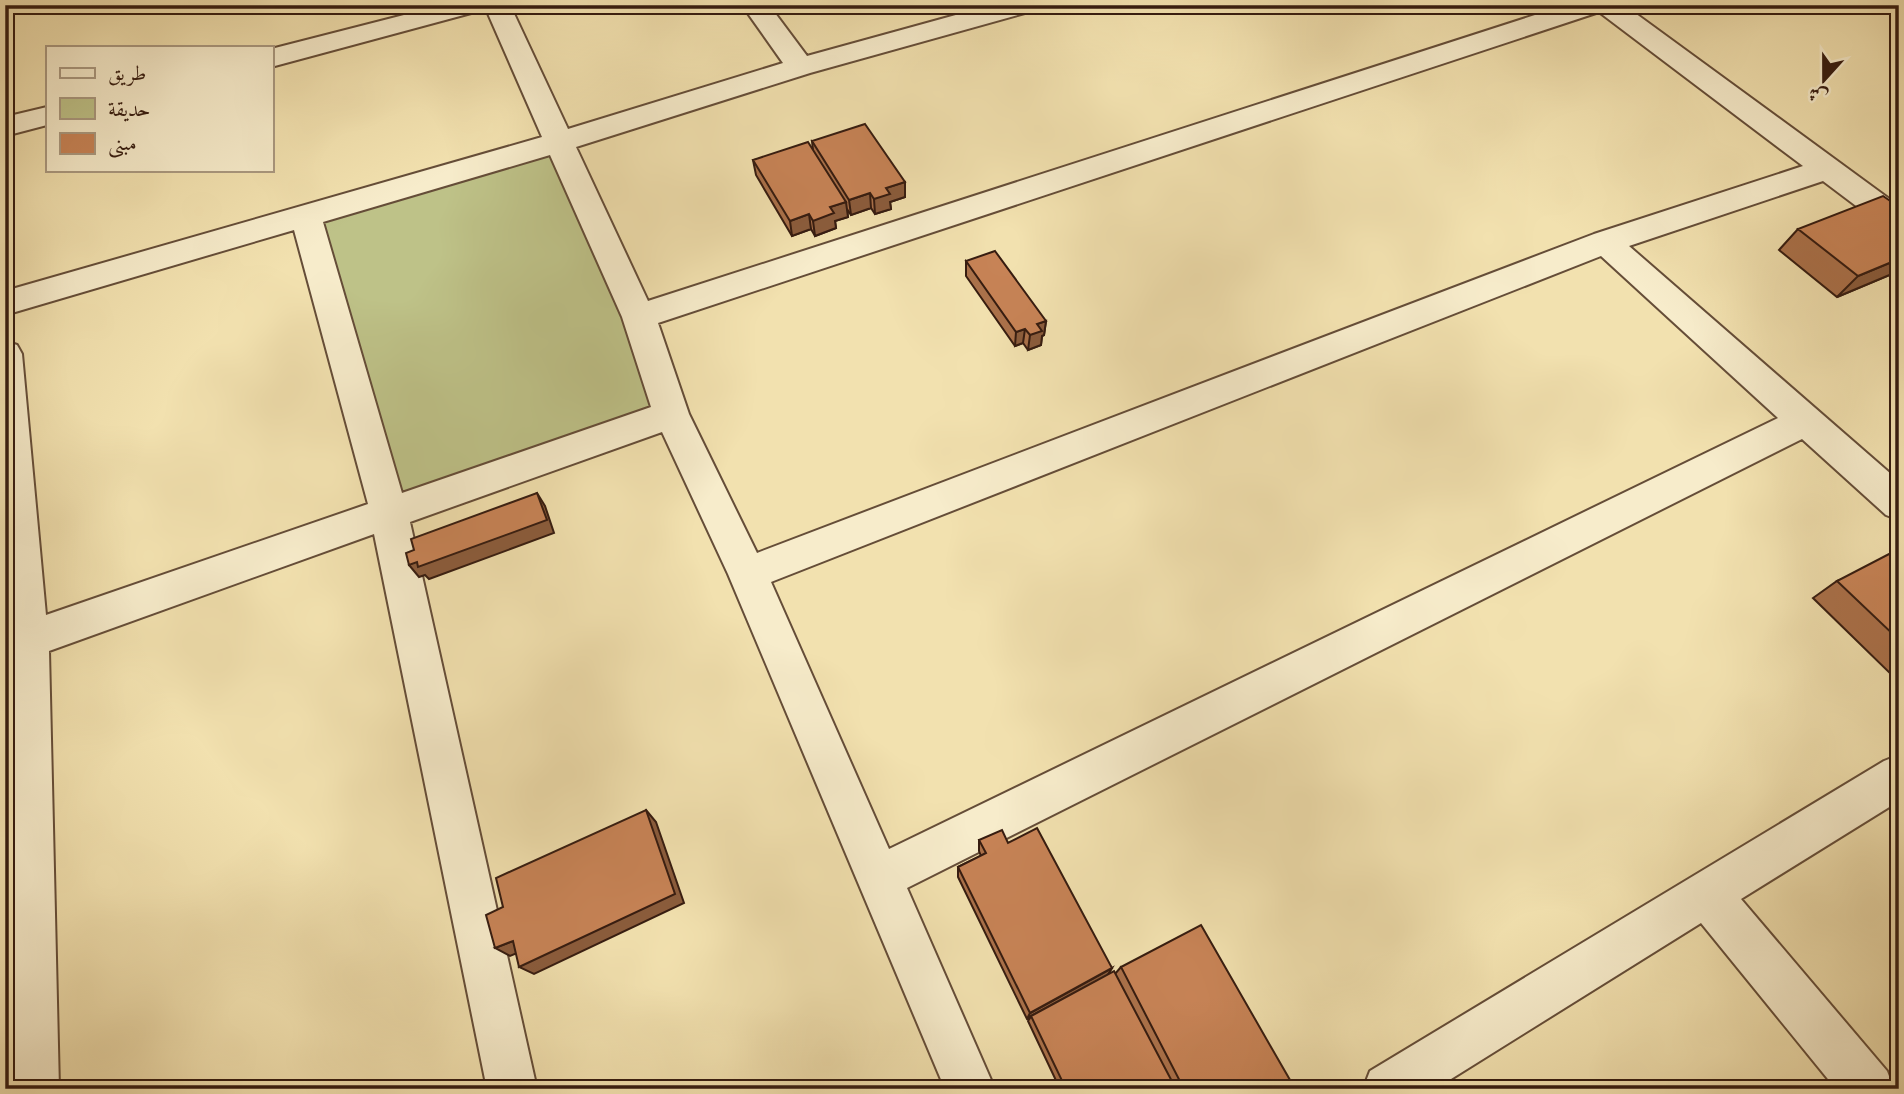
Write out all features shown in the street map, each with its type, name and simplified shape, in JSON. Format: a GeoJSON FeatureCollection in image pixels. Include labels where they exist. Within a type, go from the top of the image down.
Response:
{"type":"FeatureCollection","features":[{"type":"Feature","properties":{"kind":"street"},"geometry":{"type":"LineString","coordinates":[[273,57],[475,5]]}},
{"type":"Feature","properties":{"kind":"street"},"geometry":{"type":"LineString","coordinates":[[497,5],[639,317],[671,414],[748,574],[970,1089]]}},
{"type":"Feature","properties":{"kind":"street"},"geometry":{"type":"LineString","coordinates":[[755,5],[800,67]]}},
{"type":"Feature","properties":{"kind":"street"},"geometry":{"type":"LineString","coordinates":[[639,317],[1594,5]]}},
{"type":"Feature","properties":{"kind":"street"},"geometry":{"type":"LineString","coordinates":[[1607,5],[1898,220]]}},
{"type":"Feature","properties":{"kind":"street"},"geometry":{"type":"LineString","coordinates":[[5,303],[1014,6]]}},
{"type":"Feature","properties":{"kind":"street"},"geometry":{"type":"LineString","coordinates":[[5,127],[46,116]]}},
{"type":"Feature","properties":{"kind":"street"},"geometry":{"type":"LineString","coordinates":[[748,574],[1605,242],[1827,169]]}},
{"type":"Feature","properties":{"kind":"street"},"geometry":{"type":"LineString","coordinates":[[305,215],[389,513],[512,1089]]}},
{"type":"Feature","properties":{"kind":"street"},"geometry":{"type":"LineString","coordinates":[[1605,242],[1899,504]]}},
{"type":"Feature","properties":{"kind":"street"},"geometry":{"type":"LineString","coordinates":[[5,354],[28,640],[34,1089]]}},
{"type":"Feature","properties":{"kind":"street"},"geometry":{"type":"LineString","coordinates":[[28,640],[671,414]]}},
{"type":"Feature","properties":{"kind":"street"},"geometry":{"type":"LineString","coordinates":[[878,878],[1807,420]]}},
{"type":"Feature","properties":{"kind":"street"},"geometry":{"type":"LineString","coordinates":[[1402,1085],[1899,776]]}},
{"type":"Feature","properties":{"kind":"street"},"geometry":{"type":"LineString","coordinates":[[1708,895],[1870,1089]]}},
{"type":"Feature","properties":{"kind":"green space"},"geometry":{"type":"Polygon","coordinates":[[[559,142],[671,414],[389,513],[305,215],[559,142]]]}},
{"type":"Feature","properties":{"kind":"building"},"geometry":{"type":"Polygon","coordinates":[[[865,124],[905,182],[886,188],[890,194],[874,199],[870,193],[849,200],[812,141],[865,124]]]}},
{"type":"Feature","properties":{"kind":"building"},"geometry":{"type":"Polygon","coordinates":[[[808,142],[846,202],[830,207],[834,213],[813,221],[809,214],[790,221],[753,160],[808,142]]]}},
{"type":"Feature","properties":{"kind":"building"},"geometry":{"type":"Polygon","coordinates":[[[1883,196],[1899,207],[1899,259],[1858,276],[1798,229],[1883,196]]]}},
{"type":"Feature","properties":{"kind":"building"},"geometry":{"type":"Polygon","coordinates":[[[995,251],[1046,321],[1037,324],[1042,331],[1030,335],[1025,329],[1016,332],[966,261],[995,251]]]}},
{"type":"Feature","properties":{"kind":"building"},"geometry":{"type":"Polygon","coordinates":[[[537,493],[547,520],[418,567],[417,562],[409,565],[406,553],[414,550],[411,539],[537,493]]]}},
{"type":"Feature","properties":{"kind":"building"},"geometry":{"type":"Polygon","coordinates":[[[1891,553],[1899,559],[1899,640],[1837,581],[1891,553]]]}},
{"type":"Feature","properties":{"kind":"building"},"geometry":{"type":"Polygon","coordinates":[[[646,810],[675,894],[519,967],[513,941],[495,948],[486,915],[503,907],[496,878],[646,810]]]}},
{"type":"Feature","properties":{"kind":"building"},"geometry":{"type":"Polygon","coordinates":[[[1037,828],[1112,968],[1030,1013],[958,867],[986,853],[979,840],[1002,830],[1008,843],[1037,828]]]}},
{"type":"Feature","properties":{"kind":"building"},"geometry":{"type":"Polygon","coordinates":[[[1201,925],[1290,1080],[1275,1089],[1184,1089],[1121,967],[1201,925]]]}},
{"type":"Feature","properties":{"kind":"building"},"geometry":{"type":"Polygon","coordinates":[[[1114,971],[1176,1089],[1066,1089],[1031,1016],[1114,971]]]}}]}
